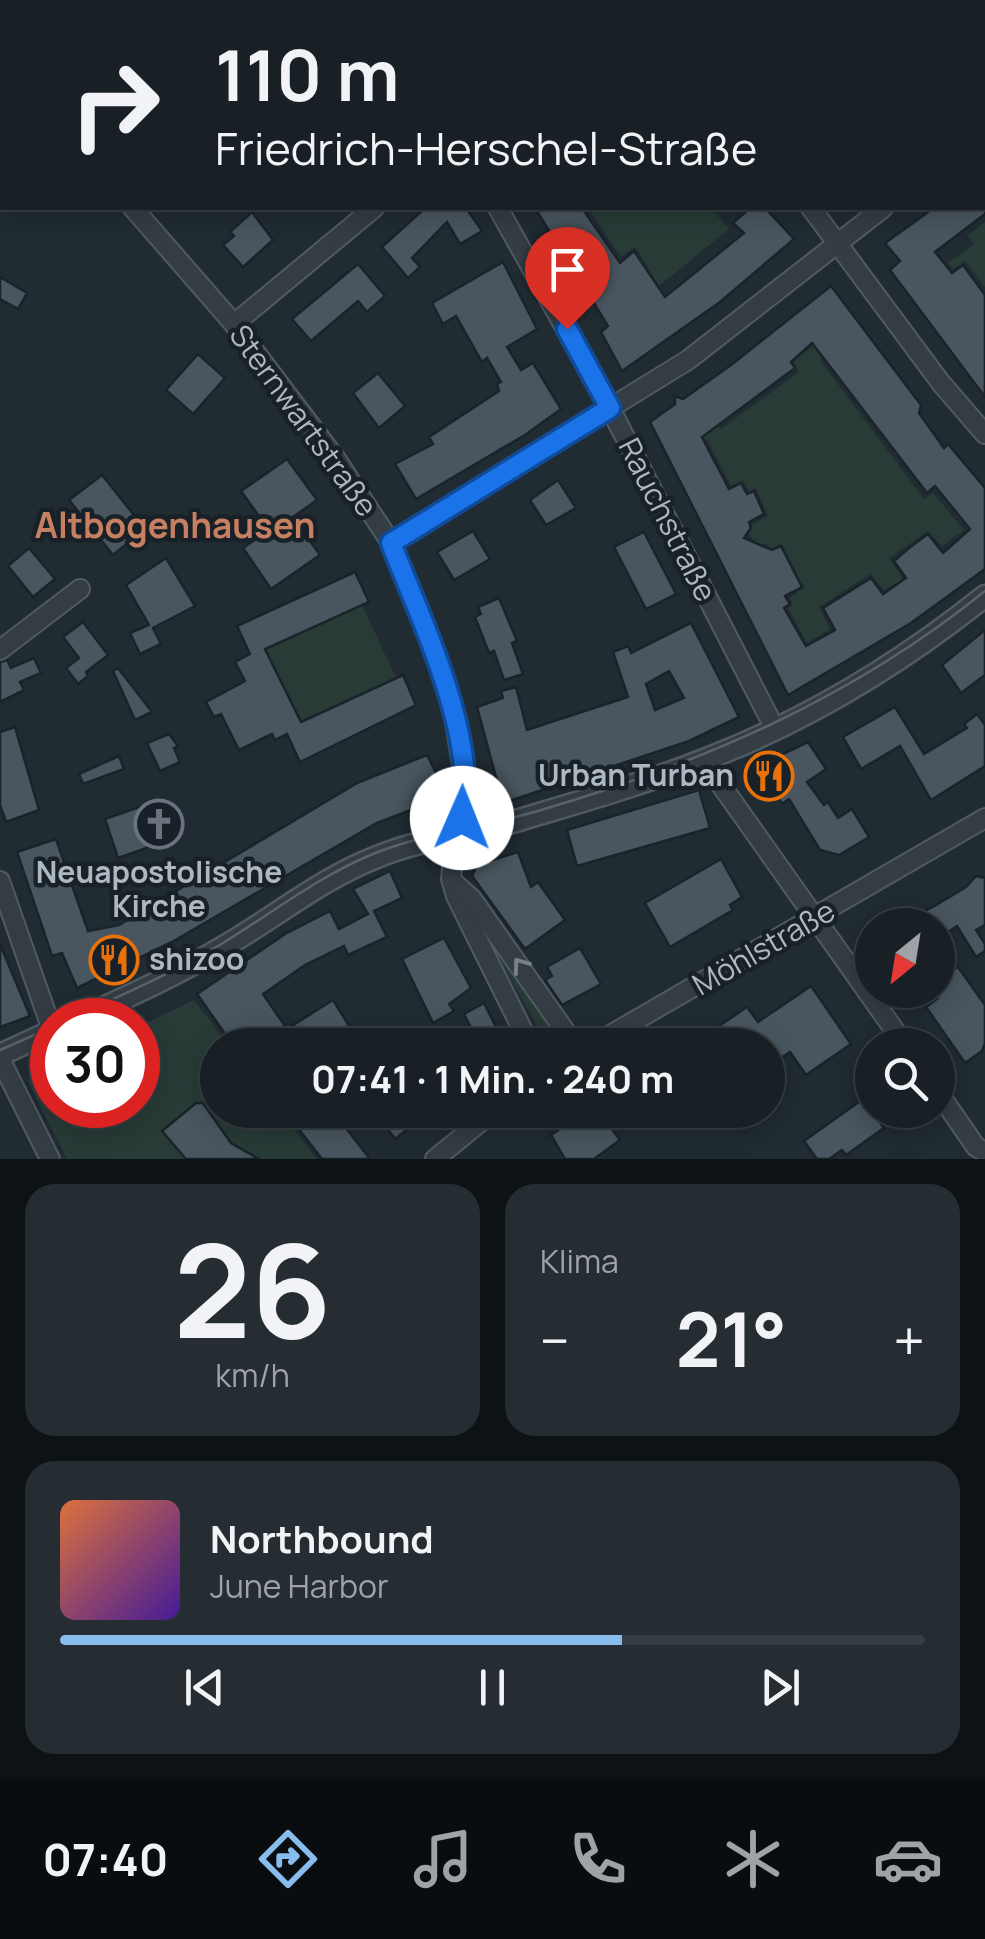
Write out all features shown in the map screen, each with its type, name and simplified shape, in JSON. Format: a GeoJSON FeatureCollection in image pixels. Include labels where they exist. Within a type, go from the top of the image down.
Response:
{"type":"FeatureCollection","features":[{"type":"Feature","properties":{"kind":"street","name":"Sternwartstraße"},"geometry":{"type":"LineString","coordinates":[[135,210],[234,324],[336,459],[391,543],[454,716],[467,796],[451,880]]}},
{"type":"Feature","properties":{"kind":"street"},"geometry":{"type":"LineString","coordinates":[[234,324],[372,210]]}},
{"type":"Feature","properties":{"kind":"street","name":"Rauchstraße"},"geometry":{"type":"LineString","coordinates":[[499,210],[610,408],[775,730]]}},
{"type":"Feature","properties":{"kind":"street"},"geometry":{"type":"LineString","coordinates":[[814,210],[941,383],[985,434]]}},
{"type":"Feature","properties":{"kind":"street"},"geometry":{"type":"LineString","coordinates":[[391,543],[688,360],[880,210]]}},
{"type":"Feature","properties":{"kind":"street"},"geometry":{"type":"LineString","coordinates":[[0,650],[80,589]]}},
{"type":"Feature","properties":{"kind":"street"},"geometry":{"type":"LineString","coordinates":[[121,998],[220,949],[353,867],[414,844],[512,822],[704,761],[775,730],[862,683],[985,596]]}},
{"type":"Feature","properties":{"kind":"street"},"geometry":{"type":"LineString","coordinates":[[704,761],[893,1028]]}},
{"type":"Feature","properties":{"kind":"street","name":"Möhlstraße"},"geometry":{"type":"LineString","coordinates":[[623,1028],[985,818]]}},
{"type":"Feature","properties":{"kind":"street"},"geometry":{"type":"LineString","coordinates":[[0,880],[41,998]]}},
{"type":"Feature","properties":{"kind":"street"},"geometry":{"type":"LineString","coordinates":[[451,880],[522,1028]]}},
{"type":"Feature","properties":{"kind":"street"},"geometry":{"type":"LineString","coordinates":[[451,880],[472,899],[564,1028]]}},
{"type":"Feature","properties":{"kind":"street"},"geometry":{"type":"LineString","coordinates":[[30,1042],[0,1057],[50,1159]]}},
{"type":"Feature","properties":{"kind":"street"},"geometry":{"type":"LineString","coordinates":[[955,1117],[976,1147],[985,1152]]}},
{"type":"Feature","properties":{"kind":"street"},"geometry":{"type":"LineString","coordinates":[[437,1158],[474,1128]]}},
{"type":"Feature","properties":{"kind":"green space"},"geometry":{"type":"Polygon","coordinates":[[[589,210],[713,210],[729,229],[659,286],[635,247],[621,257],[589,210]]]}},
{"type":"Feature","properties":{"kind":"green space"},"geometry":{"type":"Polygon","coordinates":[[[985,222],[985,287],[965,261],[953,269],[948,263],[974,244],[968,235],[985,222]]]}},
{"type":"Feature","properties":{"kind":"green space"},"geometry":{"type":"Polygon","coordinates":[[[829,333],[839,346],[820,360],[924,499],[933,493],[964,530],[942,546],[928,531],[889,558],[903,579],[884,590],[870,574],[819,607],[830,629],[807,643],[788,608],[793,605],[790,597],[804,588],[782,544],[770,548],[757,545],[749,534],[753,524],[768,516],[756,488],[749,491],[743,481],[731,486],[707,440],[696,445],[694,439],[714,424],[721,429],[799,372],[793,362],[829,333]]]}},
{"type":"Feature","properties":{"kind":"green space"},"geometry":{"type":"Polygon","coordinates":[[[362,605],[396,678],[301,722],[265,649],[362,605]]]}},
{"type":"Feature","properties":{"kind":"green space"},"geometry":{"type":"Polygon","coordinates":[[[500,946],[559,1028],[538,1028],[497,955],[500,946]]]}},
{"type":"Feature","properties":{"kind":"green space"},"geometry":{"type":"Polygon","coordinates":[[[194,1000],[216,1028],[200,1028],[200,1128],[293,1128],[317,1159],[67,1159],[51,1128],[160,1128],[160,1016],[194,1000]]]}},
{"type":"Feature","properties":{"kind":"building"},"geometry":{"type":"Polygon","coordinates":[[[423,210],[467,210],[482,231],[460,244],[447,222],[412,258],[420,267],[408,278],[382,247],[423,210]]]}},
{"type":"Feature","properties":{"kind":"building"},"geometry":{"type":"Polygon","coordinates":[[[536,210],[583,210],[620,263],[634,251],[665,297],[744,233],[733,223],[748,210],[767,210],[794,239],[720,302],[622,371],[601,332],[608,326],[536,210]]]}},
{"type":"Feature","properties":{"kind":"building"},"geometry":{"type":"Polygon","coordinates":[[[931,210],[985,210],[985,214],[935,252],[952,273],[963,265],[985,295],[985,397],[890,270],[900,261],[885,243],[931,210]]]}},
{"type":"Feature","properties":{"kind":"building"},"geometry":{"type":"Polygon","coordinates":[[[252,212],[273,240],[243,267],[223,245],[234,236],[230,232],[252,212]]]}},
{"type":"Feature","properties":{"kind":"building"},"geometry":{"type":"Polygon","coordinates":[[[503,262],[537,329],[507,347],[521,370],[533,363],[561,409],[525,435],[416,499],[395,464],[433,444],[429,437],[499,391],[497,384],[501,382],[487,358],[482,362],[456,316],[443,324],[432,303],[503,262]]]}},
{"type":"Feature","properties":{"kind":"building"},"geometry":{"type":"Polygon","coordinates":[[[358,264],[385,296],[367,312],[358,301],[311,341],[292,319],[358,264]]]}},
{"type":"Feature","properties":{"kind":"building"},"geometry":{"type":"Polygon","coordinates":[[[0,277],[27,293],[18,309],[0,299],[0,277]]]}},
{"type":"Feature","properties":{"kind":"building"},"geometry":{"type":"Polygon","coordinates":[[[831,286],[921,405],[919,413],[944,448],[948,444],[985,488],[985,569],[911,623],[788,695],[650,422],[675,404],[675,396],[683,399],[831,286]],[[812,343],[791,362],[795,368],[702,437],[729,489],[741,483],[747,494],[754,491],[764,514],[749,522],[751,528],[744,538],[772,550],[781,546],[802,587],[785,596],[790,604],[784,608],[806,646],[835,630],[823,608],[871,578],[883,594],[906,578],[894,561],[909,548],[928,534],[943,553],[970,529],[935,486],[927,493],[812,343]]]}},
{"type":"Feature","properties":{"kind":"building"},"geometry":{"type":"Polygon","coordinates":[[[198,354],[225,378],[193,414],[166,390],[198,354]]]}},
{"type":"Feature","properties":{"kind":"building"},"geometry":{"type":"Polygon","coordinates":[[[378,373],[405,406],[379,428],[353,393],[378,373]]]}},
{"type":"Feature","properties":{"kind":"building"},"geometry":{"type":"Polygon","coordinates":[[[287,459],[317,500],[293,517],[320,555],[271,589],[243,548],[269,530],[241,491],[287,459]]]}},
{"type":"Feature","properties":{"kind":"building"},"geometry":{"type":"Polygon","coordinates":[[[102,475],[138,520],[122,532],[129,542],[113,555],[69,500],[102,475]]]}},
{"type":"Feature","properties":{"kind":"building"},"geometry":{"type":"Polygon","coordinates":[[[558,480],[576,508],[546,525],[530,500],[558,480]]]}},
{"type":"Feature","properties":{"kind":"building"},"geometry":{"type":"Polygon","coordinates":[[[473,531],[490,559],[454,580],[437,552],[473,531]]]}},
{"type":"Feature","properties":{"kind":"building"},"geometry":{"type":"Polygon","coordinates":[[[644,532],[676,594],[646,609],[614,547],[644,532]]]}},
{"type":"Feature","properties":{"kind":"building"},"geometry":{"type":"Polygon","coordinates":[[[29,548],[55,579],[33,597],[8,566],[29,548]]]}},
{"type":"Feature","properties":{"kind":"building"},"geometry":{"type":"Polygon","coordinates":[[[166,558],[195,606],[153,628],[161,644],[140,654],[130,633],[149,625],[126,585],[166,558]]]}},
{"type":"Feature","properties":{"kind":"building"},"geometry":{"type":"Polygon","coordinates":[[[355,572],[369,602],[265,649],[301,722],[403,675],[416,705],[300,762],[287,734],[275,740],[272,734],[239,750],[221,714],[214,717],[206,702],[245,681],[235,662],[250,654],[237,626],[355,572]]]}},
{"type":"Feature","properties":{"kind":"building"},"geometry":{"type":"Polygon","coordinates":[[[499,598],[517,641],[512,643],[523,674],[504,680],[494,651],[489,653],[475,617],[481,614],[478,607],[499,598]]]}},
{"type":"Feature","properties":{"kind":"building"},"geometry":{"type":"Polygon","coordinates":[[[83,622],[108,655],[86,672],[88,676],[78,684],[66,668],[79,658],[63,637],[83,622]]]}},
{"type":"Feature","properties":{"kind":"building"},"geometry":{"type":"Polygon","coordinates":[[[691,623],[739,717],[689,741],[503,803],[477,707],[503,698],[501,691],[516,687],[527,730],[628,697],[613,652],[628,646],[631,653],[691,623]],[[669,671],[646,684],[655,710],[684,698],[669,671]]]}},
{"type":"Feature","properties":{"kind":"building"},"geometry":{"type":"Polygon","coordinates":[[[985,630],[985,675],[961,693],[942,665],[985,630]]]}},
{"type":"Feature","properties":{"kind":"building"},"geometry":{"type":"Polygon","coordinates":[[[34,658],[41,673],[20,682],[24,690],[0,702],[0,662],[7,660],[11,668],[34,658]]]}},
{"type":"Feature","properties":{"kind":"building"},"geometry":{"type":"Polygon","coordinates":[[[118,668],[152,712],[135,720],[113,671],[118,668]]]}},
{"type":"Feature","properties":{"kind":"building"},"geometry":{"type":"Polygon","coordinates":[[[895,707],[924,754],[967,728],[964,724],[977,714],[985,725],[985,766],[931,800],[900,746],[861,769],[843,737],[895,707]]]}},
{"type":"Feature","properties":{"kind":"building"},"geometry":{"type":"Polygon","coordinates":[[[15,727],[39,810],[6,822],[0,805],[0,732],[15,727]]]}},
{"type":"Feature","properties":{"kind":"building"},"geometry":{"type":"Polygon","coordinates":[[[169,734],[178,746],[174,748],[180,762],[160,771],[147,743],[169,734]]]}},
{"type":"Feature","properties":{"kind":"building"},"geometry":{"type":"Polygon","coordinates":[[[808,742],[826,769],[807,782],[838,818],[852,809],[869,837],[839,855],[820,850],[789,799],[782,804],[758,766],[808,742]]]}},
{"type":"Feature","properties":{"kind":"building"},"geometry":{"type":"Polygon","coordinates":[[[427,755],[448,796],[377,823],[172,942],[77,988],[62,953],[52,956],[17,852],[56,839],[88,931],[119,925],[357,783],[427,755]]]}},
{"type":"Feature","properties":{"kind":"building"},"geometry":{"type":"Polygon","coordinates":[[[119,756],[124,769],[83,784],[79,774],[119,756]]]}},
{"type":"Feature","properties":{"kind":"building"},"geometry":{"type":"Polygon","coordinates":[[[699,790],[710,828],[577,866],[567,830],[699,790]]]}},
{"type":"Feature","properties":{"kind":"building"},"geometry":{"type":"Polygon","coordinates":[[[164,800],[178,837],[118,858],[105,819],[164,800]]]}},
{"type":"Feature","properties":{"kind":"building"},"geometry":{"type":"Polygon","coordinates":[[[518,852],[531,887],[538,882],[565,920],[525,949],[472,876],[477,865],[518,852]]]}},
{"type":"Feature","properties":{"kind":"building"},"geometry":{"type":"Polygon","coordinates":[[[721,859],[742,897],[730,905],[733,910],[670,947],[645,903],[721,859]]]}},
{"type":"Feature","properties":{"kind":"building"},"geometry":{"type":"Polygon","coordinates":[[[390,871],[402,898],[374,911],[387,937],[348,955],[344,946],[305,965],[263,994],[286,1028],[221,1028],[197,994],[285,934],[330,911],[339,929],[368,914],[353,889],[390,871]]]}},
{"type":"Feature","properties":{"kind":"building"},"geometry":{"type":"Polygon","coordinates":[[[976,876],[985,878],[985,925],[976,930],[985,951],[976,957],[955,927],[955,908],[931,908],[966,887],[976,876]]]}},
{"type":"Feature","properties":{"kind":"building"},"geometry":{"type":"Polygon","coordinates":[[[444,938],[471,988],[449,1004],[454,1011],[433,1023],[402,959],[444,938]]]}},
{"type":"Feature","properties":{"kind":"building"},"geometry":{"type":"Polygon","coordinates":[[[0,944],[30,1016],[0,1027],[0,944]]]}},
{"type":"Feature","properties":{"kind":"building"},"geometry":{"type":"Polygon","coordinates":[[[580,948],[601,984],[562,1005],[545,980],[552,976],[547,967],[580,948]]]}},
{"type":"Feature","properties":{"kind":"building"},"geometry":{"type":"Polygon","coordinates":[[[958,967],[985,1005],[982,1051],[965,1063],[955,1049],[955,1028],[941,1028],[927,1008],[955,1008],[958,967]]]}},
{"type":"Feature","properties":{"kind":"building"},"geometry":{"type":"Polygon","coordinates":[[[811,986],[851,1044],[806,1075],[790,1052],[785,1055],[785,1028],[716,1028],[747,1007],[758,1022],[811,986]]]}},
{"type":"Feature","properties":{"kind":"building"},"geometry":{"type":"Polygon","coordinates":[[[333,1000],[350,1028],[289,1028],[333,1000]]]}},
{"type":"Feature","properties":{"kind":"building"},"geometry":{"type":"Polygon","coordinates":[[[484,1003],[496,1028],[471,1028],[464,1014],[484,1003]]]}},
{"type":"Feature","properties":{"kind":"building"},"geometry":{"type":"Polygon","coordinates":[[[200,1103],[200,1128],[220,1128],[231,1143],[259,1159],[186,1159],[162,1131],[200,1103]]]}},
{"type":"Feature","properties":{"kind":"building"},"geometry":{"type":"Polygon","coordinates":[[[855,1105],[855,1128],[884,1128],[846,1155],[842,1150],[829,1159],[817,1159],[804,1141],[855,1105]]]}},
{"type":"Feature","properties":{"kind":"building"},"geometry":{"type":"Polygon","coordinates":[[[298,1128],[346,1128],[370,1159],[322,1159],[298,1128]]]}},
{"type":"Feature","properties":{"kind":"building"},"geometry":{"type":"Polygon","coordinates":[[[387,1128],[409,1128],[395,1139],[387,1128]]]}},
{"type":"Feature","properties":{"kind":"building"},"geometry":{"type":"Polygon","coordinates":[[[561,1128],[611,1128],[620,1140],[594,1159],[565,1159],[551,1135],[561,1128]]]}},
{"type":"Feature","properties":{"kind":"tram line"},"geometry":{"type":"LineString","coordinates":[[115,998],[204,954],[315,884],[373,854],[601,791],[774,723],[883,664],[985,591]]}},
{"type":"Feature","properties":{"kind":"tram line"},"geometry":{"type":"LineString","coordinates":[[0,1050],[30,1037]]}},
{"type":"Feature","properties":{"kind":"place","name":"Urban Turban"},"geometry":{"type":"Point","coordinates":[769,776]}},
{"type":"Feature","properties":{"kind":"place","name":"Neuapostolische Kirche"},"geometry":{"type":"Point","coordinates":[159,824]}},
{"type":"Feature","properties":{"kind":"place","name":"shizoo"},"geometry":{"type":"Point","coordinates":[114,960]}},
{"type":"Feature","properties":{"kind":"district","name":"Altbogenhausen"},"geometry":{"type":"Point","coordinates":[175,526]}},
{"type":"Feature","properties":{"kind":"route"},"geometry":{"type":"LineString","coordinates":[[462,818],[467,796],[454,716],[391,543],[610,408],[567,329]]}}]}
